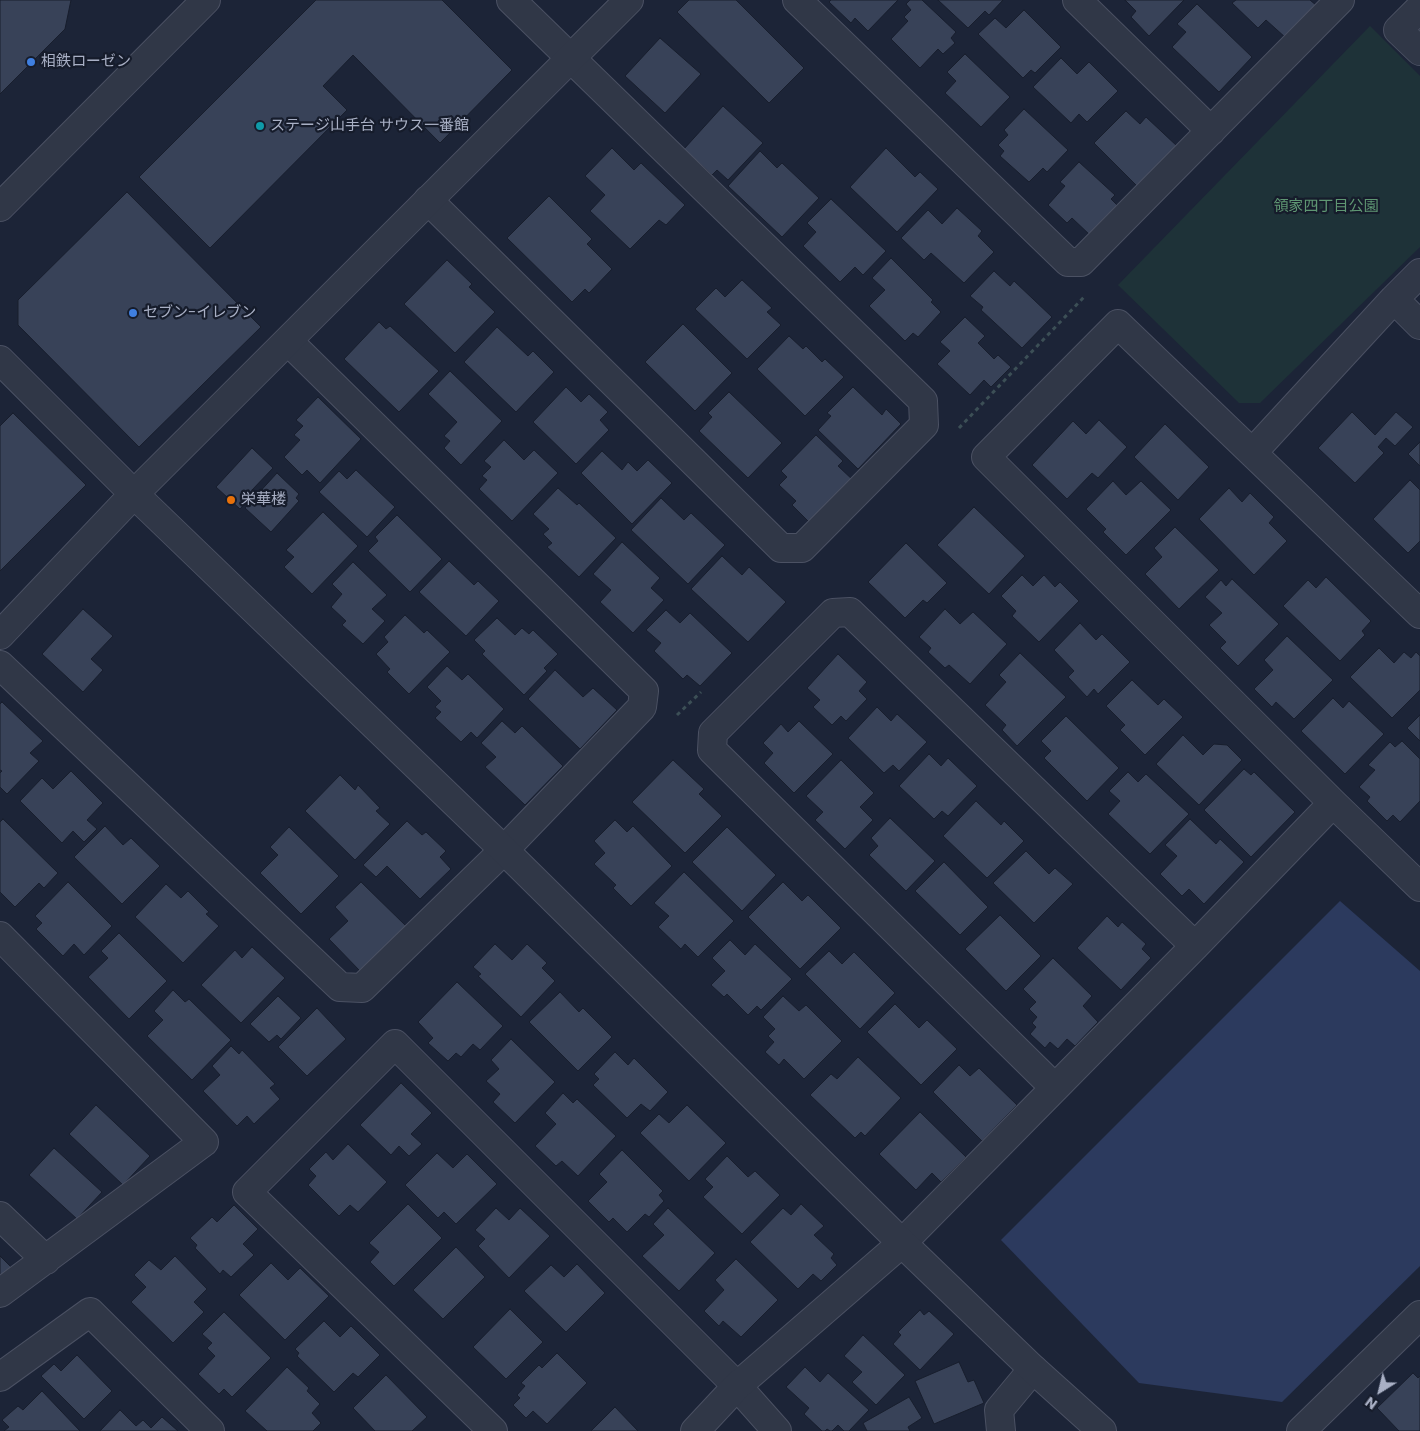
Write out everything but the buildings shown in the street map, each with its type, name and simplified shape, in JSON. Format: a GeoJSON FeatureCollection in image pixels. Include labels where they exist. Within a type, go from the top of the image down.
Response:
{"type":"FeatureCollection","features":[{"type":"Feature","properties":{"kind":"street"},"geometry":{"type":"LineString","coordinates":[[0,207],[206,0]]}},
{"type":"Feature","properties":{"kind":"street"},"geometry":{"type":"LineString","coordinates":[[428,200],[781,548],[802,548],[924,425],[922,402],[511,0]]}},
{"type":"Feature","properties":{"kind":"street"},"geometry":{"type":"LineString","coordinates":[[0,634],[134,494],[629,0]]}},
{"type":"Feature","properties":{"kind":"street"},"geometry":{"type":"LineString","coordinates":[[797,0],[1068,262],[1081,262],[1340,0]]}},
{"type":"Feature","properties":{"kind":"street"},"geometry":{"type":"LineString","coordinates":[[1077,0],[1211,131]]}},
{"type":"Feature","properties":{"kind":"street"},"geometry":{"type":"LineString","coordinates":[[1420,8],[1398,30],[1420,52]]}},
{"type":"Feature","properties":{"kind":"street"},"geometry":{"type":"LineString","coordinates":[[1253,452],[1420,273]]}},
{"type":"Feature","properties":{"kind":"street"},"geometry":{"type":"LineString","coordinates":[[1394,299],[1420,325]]}},
{"type":"Feature","properties":{"kind":"street"},"geometry":{"type":"LineString","coordinates":[[1420,614],[1118,324],[986,457],[1333,803],[1420,886]]}},
{"type":"Feature","properties":{"kind":"street"},"geometry":{"type":"LineString","coordinates":[[0,665],[340,987],[362,988],[504,850],[642,707],[644,691],[288,341]]}},
{"type":"Feature","properties":{"kind":"street"},"geometry":{"type":"LineString","coordinates":[[0,360],[134,494],[504,850],[902,1243],[1033,1369],[1102,1431]]}},
{"type":"Feature","properties":{"kind":"street"},"geometry":{"type":"LineString","coordinates":[[1055,1088],[712,750],[713,734],[726,720],[833,613],[850,612],[1195,946]]}},
{"type":"Feature","properties":{"kind":"street"},"geometry":{"type":"LineString","coordinates":[[695,1431],[738,1386],[902,1243],[1333,803]]}},
{"type":"Feature","properties":{"kind":"street"},"geometry":{"type":"LineString","coordinates":[[0,936],[204,1142],[0,1293]]}},
{"type":"Feature","properties":{"kind":"street"},"geometry":{"type":"LineString","coordinates":[[493,1431],[247,1192],[396,1044],[738,1386],[777,1431]]}},
{"type":"Feature","properties":{"kind":"street"},"geometry":{"type":"LineString","coordinates":[[0,1216],[46,1260]]}},
{"type":"Feature","properties":{"kind":"street"},"geometry":{"type":"LineString","coordinates":[[0,1377],[90,1312],[210,1431]]}},
{"type":"Feature","properties":{"kind":"street"},"geometry":{"type":"LineString","coordinates":[[1301,1431],[1420,1314]]}},
{"type":"Feature","properties":{"kind":"street"},"geometry":{"type":"LineString","coordinates":[[1001,1431],[999,1410],[1033,1369]]}},
{"type":"Feature","properties":{"kind":"green space","name":"領家四丁目公園"},"geometry":{"type":"Polygon","coordinates":[[[1370,26],[1420,76],[1420,247],[1260,403],[1239,403],[1118,285],[1370,26]]]}},
{"type":"Feature","properties":{"kind":"water"},"geometry":{"type":"Polygon","coordinates":[[[1340,901],[1420,971],[1420,1266],[1282,1402],[1139,1383],[1001,1240],[1340,901]]]}},
{"type":"Feature","properties":{"kind":"place","name":"相鉄ローゼン"},"geometry":{"type":"Point","coordinates":[31,62]}},
{"type":"Feature","properties":{"kind":"place","name":"ステージ山手台 サウス一番館"},"geometry":{"type":"Point","coordinates":[260,126]}},
{"type":"Feature","properties":{"kind":"place","name":"セブン-イレブン"},"geometry":{"type":"Point","coordinates":[133,313]}},
{"type":"Feature","properties":{"kind":"place","name":"栄華楼"},"geometry":{"type":"Point","coordinates":[231,500]}}]}
